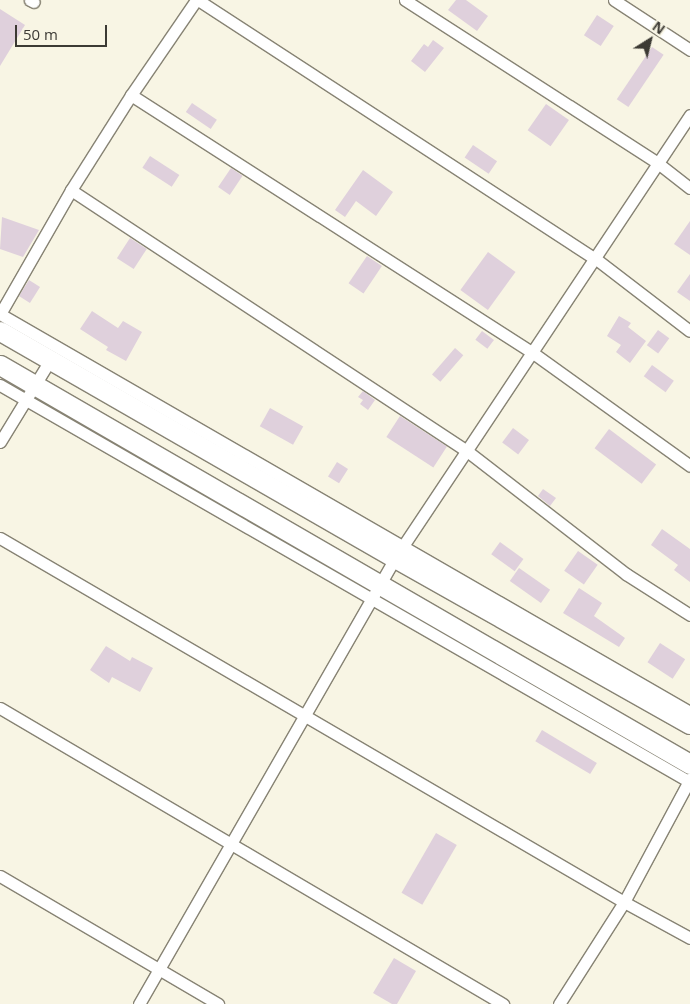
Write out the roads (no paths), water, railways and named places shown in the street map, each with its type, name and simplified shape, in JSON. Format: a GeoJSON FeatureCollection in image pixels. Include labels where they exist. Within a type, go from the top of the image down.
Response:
{"type":"FeatureCollection","features":[{"type":"Feature","properties":{"kind":"main road"},"geometry":{"type":"LineString","coordinates":[[0,331],[399,552],[690,724]]}},
{"type":"Feature","properties":{"kind":"main road"},"geometry":{"type":"LineString","coordinates":[[0,365],[31,393],[377,592],[690,776]]}},
{"type":"Feature","properties":{"kind":"street"},"geometry":{"type":"LineString","coordinates":[[690,331],[596,258],[197,0],[131,95],[72,190],[0,314],[399,552],[690,712]]}},
{"type":"Feature","properties":{"kind":"street"},"geometry":{"type":"LineString","coordinates":[[405,0],[659,164],[690,188]]}},
{"type":"Feature","properties":{"kind":"street"},"geometry":{"type":"LineString","coordinates":[[614,0],[690,50]]}},
{"type":"Feature","properties":{"kind":"street"},"geometry":{"type":"LineString","coordinates":[[131,95],[533,353],[690,466]]}},
{"type":"Feature","properties":{"kind":"street"},"geometry":{"type":"LineString","coordinates":[[138,1004],[399,552],[690,115]]}},
{"type":"Feature","properties":{"kind":"street"},"geometry":{"type":"LineString","coordinates":[[72,190],[467,451],[626,574],[690,615]]}},
{"type":"Feature","properties":{"kind":"street"},"geometry":{"type":"LineString","coordinates":[[0,442],[50,360]]}},
{"type":"Feature","properties":{"kind":"street"},"geometry":{"type":"LineString","coordinates":[[0,385],[31,393]]}},
{"type":"Feature","properties":{"kind":"street"},"geometry":{"type":"LineString","coordinates":[[0,538],[624,902],[690,938]]}},
{"type":"Feature","properties":{"kind":"street"},"geometry":{"type":"LineString","coordinates":[[0,708],[504,1004]]}},
{"type":"Feature","properties":{"kind":"street"},"geometry":{"type":"LineString","coordinates":[[559,1004],[624,902],[690,776]]}},
{"type":"Feature","properties":{"kind":"street"},"geometry":{"type":"LineString","coordinates":[[0,876],[218,1004]]}}]}
